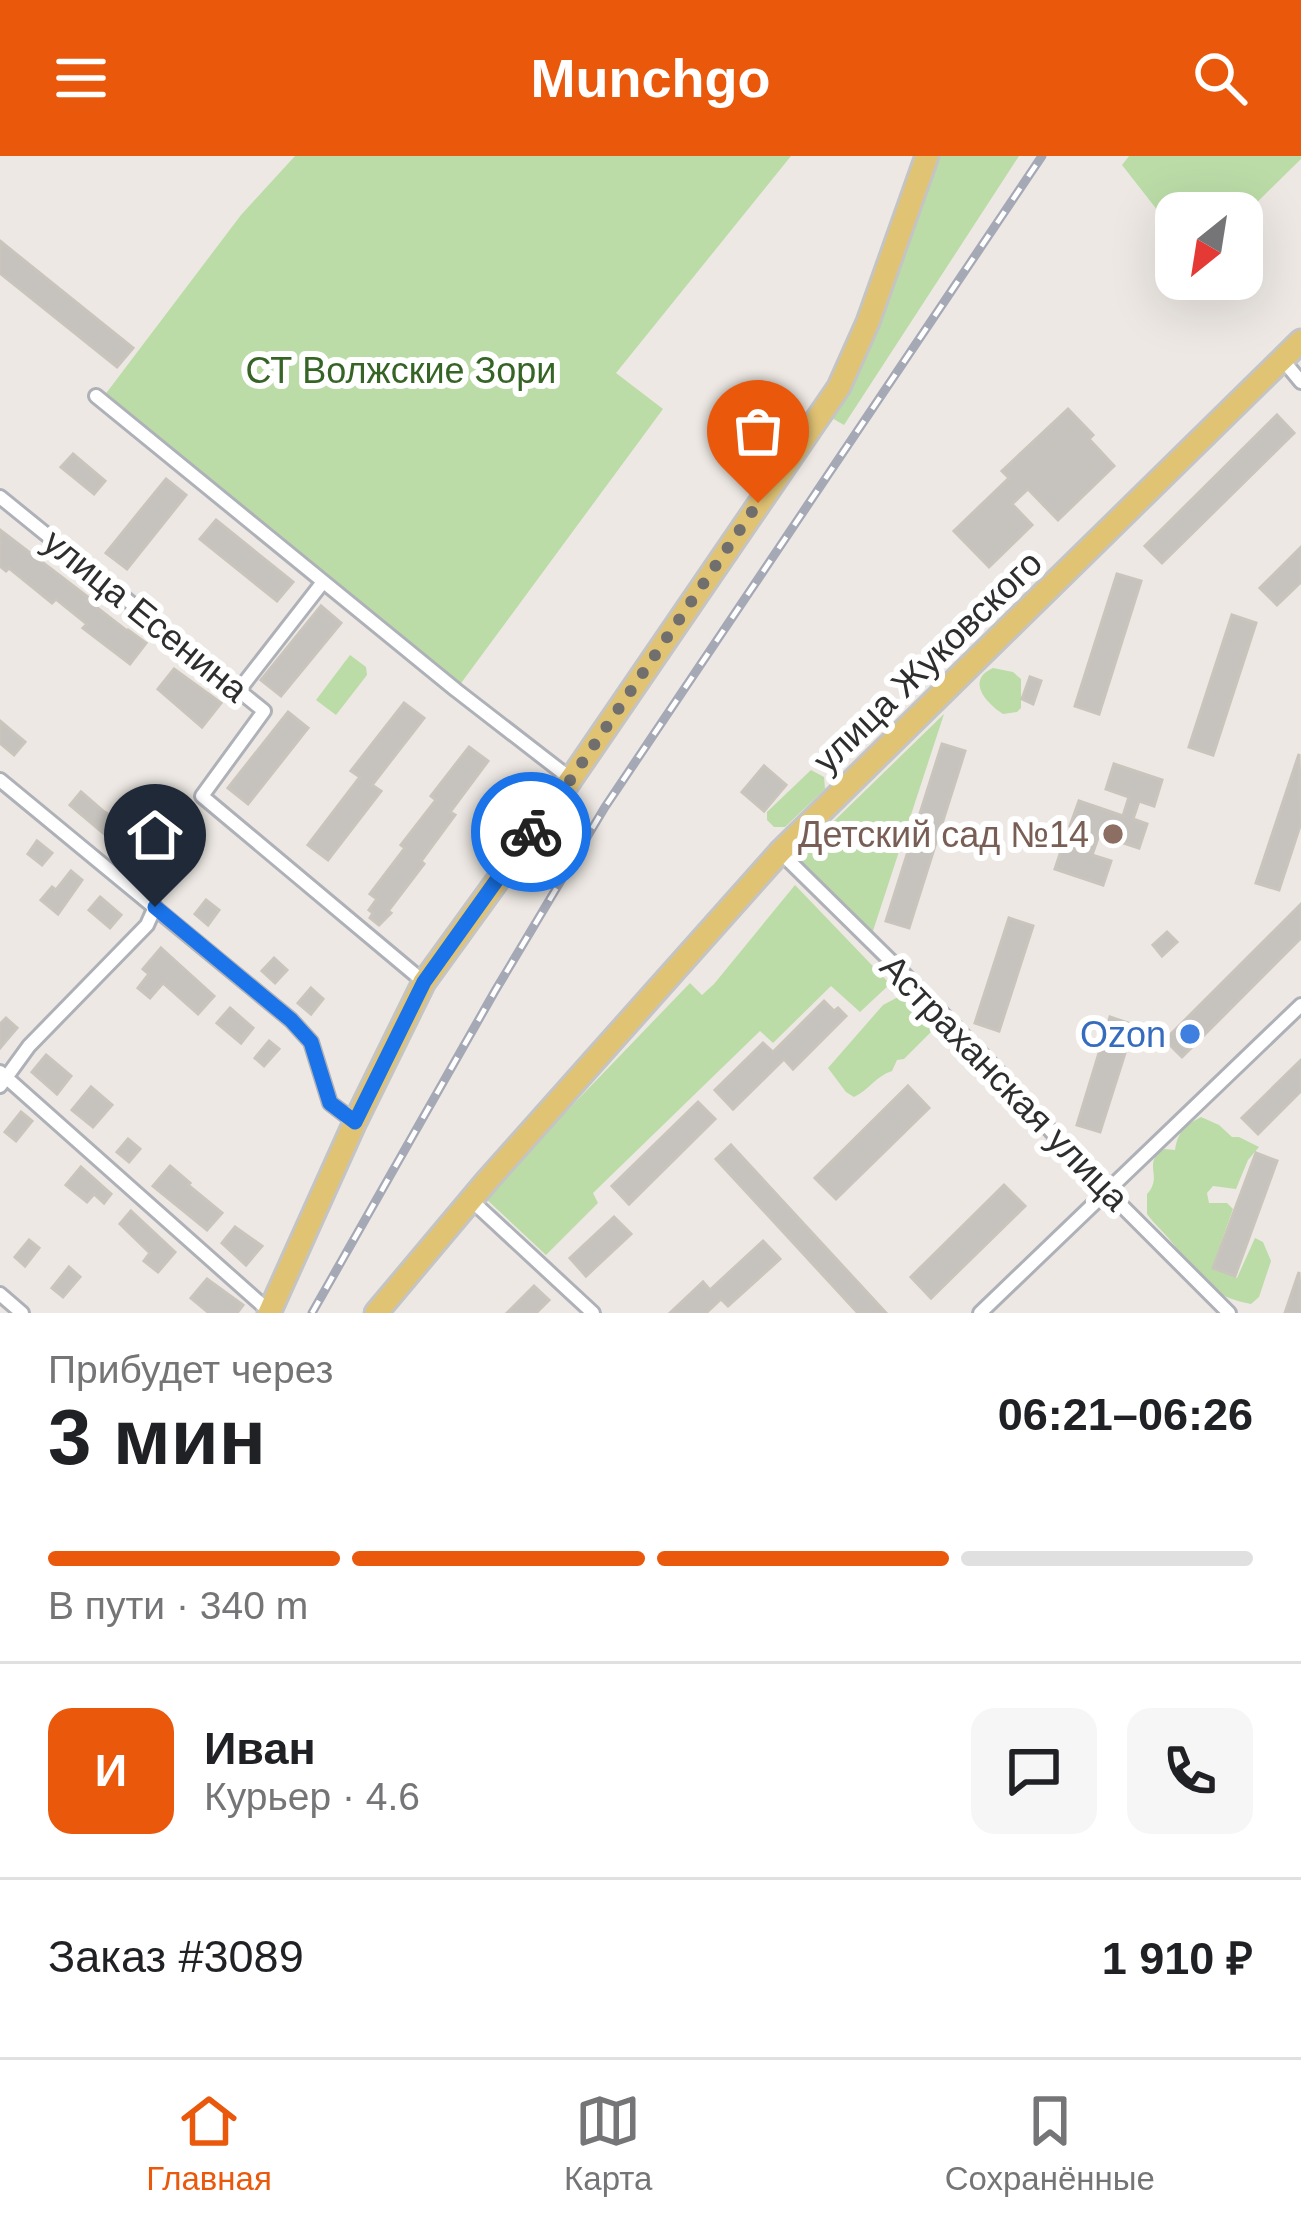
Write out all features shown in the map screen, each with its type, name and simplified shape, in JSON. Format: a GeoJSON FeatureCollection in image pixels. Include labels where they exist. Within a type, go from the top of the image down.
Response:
{"type":"FeatureCollection","features":[{"type":"Feature","properties":{"kind":"main road"},"geometry":{"type":"LineString","coordinates":[[270,1312],[424,982],[571,779],[839,387],[868,322],[927,156]]}},
{"type":"Feature","properties":{"kind":"main road","name":"улица Жуковского"},"geometry":{"type":"LineString","coordinates":[[376,1313],[780,852],[1301,341]]}},
{"type":"Feature","properties":{"kind":"street"},"geometry":{"type":"LineString","coordinates":[[1282,359],[1301,382]]}},
{"type":"Feature","properties":{"kind":"street"},"geometry":{"type":"LineString","coordinates":[[96,396],[466,699],[571,779]]}},
{"type":"Feature","properties":{"kind":"street","name":"улица Есенина"},"geometry":{"type":"LineString","coordinates":[[0,496],[264,711],[202,796],[424,982]]}},
{"type":"Feature","properties":{"kind":"street"},"geometry":{"type":"LineString","coordinates":[[239,690],[323,582]]}},
{"type":"Feature","properties":{"kind":"street"},"geometry":{"type":"LineString","coordinates":[[0,780],[291,1020],[311,1042],[330,1103],[355,1122]]}},
{"type":"Feature","properties":{"kind":"street","name":"Астраханская улица"},"geometry":{"type":"LineString","coordinates":[[780,852],[1229,1313]]}},
{"type":"Feature","properties":{"kind":"street"},"geometry":{"type":"LineString","coordinates":[[155,907],[147,925],[2,1079],[270,1312]]}},
{"type":"Feature","properties":{"kind":"street"},"geometry":{"type":"LineString","coordinates":[[980,1313],[1301,1005]]}},
{"type":"Feature","properties":{"kind":"street"},"geometry":{"type":"LineString","coordinates":[[471,1200],[592,1313]]}},
{"type":"Feature","properties":{"kind":"street"},"geometry":{"type":"LineString","coordinates":[[0,1294],[22,1313]]}},
{"type":"Feature","properties":{"kind":"green space","name":"СТ Волжские Зори"},"geometry":{"type":"Polygon","coordinates":[[[295,156],[791,156],[616,373],[663,409],[456,690],[101,400],[241,215],[295,156]]]}},
{"type":"Feature","properties":{"kind":"green space"},"geometry":{"type":"Polygon","coordinates":[[[939,156],[1019,156],[844,425],[830,417],[858,373],[939,156]]]}},
{"type":"Feature","properties":{"kind":"green space"},"geometry":{"type":"Polygon","coordinates":[[[1129,156],[1301,156],[1263,196],[1263,192],[1155,192],[1155,207],[1122,165],[1129,156]]]}},
{"type":"Feature","properties":{"kind":"green space"},"geometry":{"type":"Polygon","coordinates":[[[350,655],[366,667],[367,675],[336,715],[316,700],[350,655]]]}},
{"type":"Feature","properties":{"kind":"green space"},"geometry":{"type":"Polygon","coordinates":[[[993,668],[1021,679],[1017,712],[1003,714],[981,691],[981,679],[993,668]]]}},
{"type":"Feature","properties":{"kind":"green space"},"geometry":{"type":"Polygon","coordinates":[[[944,714],[871,937],[795,859],[944,714]]]}},
{"type":"Feature","properties":{"kind":"green space"},"geometry":{"type":"Polygon","coordinates":[[[811,770],[824,777],[825,789],[785,827],[774,827],[767,812],[811,770]]]}},
{"type":"Feature","properties":{"kind":"green space"},"geometry":{"type":"Polygon","coordinates":[[[795,885],[890,984],[860,1012],[831,986],[773,1043],[760,1031],[593,1193],[598,1203],[546,1255],[484,1197],[690,983],[702,995],[714,984],[795,885]]]}},
{"type":"Feature","properties":{"kind":"green space"},"geometry":{"type":"Polygon","coordinates":[[[902,995],[933,1030],[904,1059],[897,1060],[892,1071],[854,1097],[828,1068],[883,1005],[902,995]]]}},
{"type":"Feature","properties":{"kind":"green space"},"geometry":{"type":"Polygon","coordinates":[[[1201,1117],[1259,1147],[1236,1189],[1213,1186],[1207,1193],[1209,1203],[1227,1203],[1233,1209],[1212,1268],[1237,1278],[1255,1238],[1263,1242],[1271,1261],[1259,1297],[1251,1304],[1224,1296],[1206,1284],[1147,1214],[1154,1159],[1164,1149],[1175,1150],[1183,1130],[1201,1117]]]}},
{"type":"Feature","properties":{"kind":"building"},"geometry":{"type":"Polygon","coordinates":[[[0,241],[133,348],[117,367],[0,273],[0,241]]]}},
{"type":"Feature","properties":{"kind":"building"},"geometry":{"type":"Polygon","coordinates":[[[1068,409],[1114,466],[1058,520],[1028,489],[1012,504],[1032,525],[989,567],[954,531],[1009,478],[1002,471],[1068,409]]]}},
{"type":"Feature","properties":{"kind":"building"},"geometry":{"type":"Polygon","coordinates":[[[1277,415],[1294,433],[1162,563],[1145,546],[1277,415]]]}},
{"type":"Feature","properties":{"kind":"building"},"geometry":{"type":"Polygon","coordinates":[[[73,454],[105,481],[94,494],[61,467],[73,454]]]}},
{"type":"Feature","properties":{"kind":"building"},"geometry":{"type":"Polygon","coordinates":[[[166,479],[186,495],[127,569],[106,553],[166,479]]]}},
{"type":"Feature","properties":{"kind":"building"},"geometry":{"type":"Polygon","coordinates":[[[216,520],[293,582],[277,601],[200,539],[216,520]]]}},
{"type":"Feature","properties":{"kind":"building"},"geometry":{"type":"Polygon","coordinates":[[[0,530],[146,643],[130,664],[83,628],[87,624],[56,599],[52,603],[0,566],[0,530]]]}},
{"type":"Feature","properties":{"kind":"building"},"geometry":{"type":"Polygon","coordinates":[[[1301,547],[1301,582],[1277,605],[1260,588],[1301,547]]]}},
{"type":"Feature","properties":{"kind":"building"},"geometry":{"type":"Polygon","coordinates":[[[1117,574],[1141,581],[1099,714],[1075,706],[1117,574]]]}},
{"type":"Feature","properties":{"kind":"building"},"geometry":{"type":"Polygon","coordinates":[[[321,606],[341,623],[281,696],[261,680],[321,606]]]}},
{"type":"Feature","properties":{"kind":"building"},"geometry":{"type":"Polygon","coordinates":[[[1232,615],[1256,623],[1213,755],[1189,747],[1232,615]]]}},
{"type":"Feature","properties":{"kind":"building"},"geometry":{"type":"Polygon","coordinates":[[[174,669],[221,703],[202,727],[158,689],[174,669]]]}},
{"type":"Feature","properties":{"kind":"building"},"geometry":{"type":"Polygon","coordinates":[[[1030,677],[1041,681],[1033,704],[1022,699],[1030,677]]]}},
{"type":"Feature","properties":{"kind":"building"},"geometry":{"type":"Polygon","coordinates":[[[404,703],[424,718],[372,785],[381,791],[328,860],[308,845],[360,777],[351,771],[404,703]]]}},
{"type":"Feature","properties":{"kind":"building"},"geometry":{"type":"Polygon","coordinates":[[[288,712],[308,728],[248,804],[228,788],[288,712]]]}},
{"type":"Feature","properties":{"kind":"building"},"geometry":{"type":"Polygon","coordinates":[[[0,721],[25,742],[14,755],[0,743],[0,721]]]}},
{"type":"Feature","properties":{"kind":"building"},"geometry":{"type":"Polygon","coordinates":[[[942,744],[965,751],[909,928],[886,921],[942,744]]]}},
{"type":"Feature","properties":{"kind":"building"},"geometry":{"type":"Polygon","coordinates":[[[469,747],[488,761],[450,812],[455,815],[421,861],[424,864],[379,925],[370,918],[369,910],[377,899],[370,894],[436,800],[431,796],[469,747]]]}},
{"type":"Feature","properties":{"kind":"building"},"geometry":{"type":"Polygon","coordinates":[[[1299,754],[1301,823],[1279,890],[1256,883],[1299,754]]]}},
{"type":"Feature","properties":{"kind":"building"},"geometry":{"type":"Polygon","coordinates":[[[1114,764],[1162,780],[1154,806],[1139,801],[1133,819],[1147,824],[1139,848],[1099,835],[1092,855],[1111,861],[1103,885],[1055,869],[1063,845],[1083,852],[1089,832],[1070,826],[1079,801],[1123,816],[1129,797],[1106,789],[1114,764]]]}},
{"type":"Feature","properties":{"kind":"building"},"geometry":{"type":"Polygon","coordinates":[[[764,766],[786,785],[764,811],[742,792],[764,766]]]}},
{"type":"Feature","properties":{"kind":"building"},"geometry":{"type":"Polygon","coordinates":[[[81,792],[135,831],[121,848],[70,805],[81,792]]]}},
{"type":"Feature","properties":{"kind":"building"},"geometry":{"type":"Polygon","coordinates":[[[37,841],[52,853],[42,865],[28,854],[37,841]]]}},
{"type":"Feature","properties":{"kind":"building"},"geometry":{"type":"Polygon","coordinates":[[[154,850],[166,860],[153,875],[141,865],[154,850]]]}},
{"type":"Feature","properties":{"kind":"building"},"geometry":{"type":"Polygon","coordinates":[[[71,871],[82,880],[58,914],[41,900],[71,871]]]}},
{"type":"Feature","properties":{"kind":"building"},"geometry":{"type":"Polygon","coordinates":[[[100,897],[121,915],[110,928],[89,910],[100,897]]]}},
{"type":"Feature","properties":{"kind":"building"},"geometry":{"type":"Polygon","coordinates":[[[206,900],[219,910],[208,925],[195,914],[206,900]]]}},
{"type":"Feature","properties":{"kind":"building"},"geometry":{"type":"Polygon","coordinates":[[[1301,904],[1301,938],[1182,1057],[1165,1040],[1301,904]]]}},
{"type":"Feature","properties":{"kind":"building"},"geometry":{"type":"Polygon","coordinates":[[[1009,918],[1033,926],[999,1031],[975,1023],[1009,918]]]}},
{"type":"Feature","properties":{"kind":"building"},"geometry":{"type":"Polygon","coordinates":[[[1167,932],[1177,942],[1162,956],[1153,945],[1167,932]]]}},
{"type":"Feature","properties":{"kind":"building"},"geometry":{"type":"Polygon","coordinates":[[[161,948],[214,996],[198,1014],[163,983],[150,998],[138,988],[149,974],[143,969],[161,948]]]}},
{"type":"Feature","properties":{"kind":"building"},"geometry":{"type":"Polygon","coordinates":[[[274,958],[287,970],[275,983],[262,971],[274,958]]]}},
{"type":"Feature","properties":{"kind":"building"},"geometry":{"type":"Polygon","coordinates":[[[311,988],[323,999],[311,1014],[298,1003],[311,988]]]}},
{"type":"Feature","properties":{"kind":"building"},"geometry":{"type":"Polygon","coordinates":[[[824,1001],[846,1016],[793,1069],[784,1059],[733,1109],[715,1090],[763,1043],[773,1052],[824,1001]]]}},
{"type":"Feature","properties":{"kind":"building"},"geometry":{"type":"Polygon","coordinates":[[[230,1008],[253,1028],[241,1043],[217,1023],[230,1008]]]}},
{"type":"Feature","properties":{"kind":"building"},"geometry":{"type":"Polygon","coordinates":[[[1110,1017],[1134,1025],[1100,1132],[1077,1125],[1110,1017]]]}},
{"type":"Feature","properties":{"kind":"building"},"geometry":{"type":"Polygon","coordinates":[[[6,1018],[17,1028],[0,1048],[0,1024],[6,1018]]]}},
{"type":"Feature","properties":{"kind":"building"},"geometry":{"type":"Polygon","coordinates":[[[269,1041],[279,1049],[264,1066],[255,1058],[269,1041]]]}},
{"type":"Feature","properties":{"kind":"building"},"geometry":{"type":"Polygon","coordinates":[[[46,1055],[71,1076],[57,1094],[32,1072],[46,1055]]]}},
{"type":"Feature","properties":{"kind":"building"},"geometry":{"type":"Polygon","coordinates":[[[1301,1060],[1301,1091],[1258,1134],[1242,1118],[1301,1060]]]}},
{"type":"Feature","properties":{"kind":"building"},"geometry":{"type":"Polygon","coordinates":[[[908,1086],[929,1108],[836,1199],[815,1178],[908,1086]]]}},
{"type":"Feature","properties":{"kind":"building"},"geometry":{"type":"Polygon","coordinates":[[[91,1087],[112,1105],[93,1127],[72,1110],[91,1087]]]}},
{"type":"Feature","properties":{"kind":"building"},"geometry":{"type":"Polygon","coordinates":[[[698,1102],[715,1119],[629,1204],[612,1186],[698,1102]]]}},
{"type":"Feature","properties":{"kind":"building"},"geometry":{"type":"Polygon","coordinates":[[[21,1112],[32,1121],[16,1141],[5,1132],[21,1112]]]}},
{"type":"Feature","properties":{"kind":"building"},"geometry":{"type":"Polygon","coordinates":[[[128,1139],[140,1149],[129,1162],[117,1152],[128,1139]]]}},
{"type":"Feature","properties":{"kind":"building"},"geometry":{"type":"Polygon","coordinates":[[[731,1145],[886,1313],[858,1313],[716,1159],[731,1145]]]}},
{"type":"Feature","properties":{"kind":"building"},"geometry":{"type":"Polygon","coordinates":[[[1256,1153],[1277,1161],[1235,1276],[1213,1268],[1256,1153]]]}},
{"type":"Feature","properties":{"kind":"building"},"geometry":{"type":"Polygon","coordinates":[[[170,1166],[222,1213],[207,1230],[153,1186],[170,1166]]]}},
{"type":"Feature","properties":{"kind":"building"},"geometry":{"type":"Polygon","coordinates":[[[81,1167],[111,1194],[104,1203],[94,1194],[87,1202],[66,1185],[81,1167]]]}},
{"type":"Feature","properties":{"kind":"building"},"geometry":{"type":"Polygon","coordinates":[[[1004,1185],[1025,1206],[931,1298],[911,1277],[1004,1185]]]}},
{"type":"Feature","properties":{"kind":"building"},"geometry":{"type":"Polygon","coordinates":[[[131,1211],[175,1252],[158,1272],[144,1261],[150,1253],[120,1224],[131,1211]]]}},
{"type":"Feature","properties":{"kind":"building"},"geometry":{"type":"Polygon","coordinates":[[[614,1217],[631,1234],[586,1276],[570,1258],[614,1217]]]}},
{"type":"Feature","properties":{"kind":"building"},"geometry":{"type":"Polygon","coordinates":[[[235,1227],[262,1246],[246,1265],[222,1243],[235,1227]]]}},
{"type":"Feature","properties":{"kind":"building"},"geometry":{"type":"Polygon","coordinates":[[[29,1240],[39,1248],[25,1266],[15,1257],[29,1240]]]}},
{"type":"Feature","properties":{"kind":"building"},"geometry":{"type":"Polygon","coordinates":[[[763,1241],[780,1259],[728,1306],[721,1299],[706,1313],[670,1313],[703,1282],[710,1290],[763,1241]]]}},
{"type":"Feature","properties":{"kind":"building"},"geometry":{"type":"Polygon","coordinates":[[[69,1267],[80,1277],[63,1297],[52,1288],[69,1267]]]}},
{"type":"Feature","properties":{"kind":"building"},"geometry":{"type":"Polygon","coordinates":[[[1299,1272],[1301,1313],[1285,1313],[1299,1272]]]}},
{"type":"Feature","properties":{"kind":"building"},"geometry":{"type":"Polygon","coordinates":[[[207,1279],[243,1305],[237,1313],[209,1313],[191,1298],[207,1279]]]}},
{"type":"Feature","properties":{"kind":"building"},"geometry":{"type":"Polygon","coordinates":[[[534,1286],[549,1300],[536,1313],[507,1313],[534,1286]]]}},
{"type":"Feature","properties":{"kind":"railway"},"geometry":{"type":"LineString","coordinates":[[312,1313],[605,807],[1042,156]]}},
{"type":"Feature","properties":{"kind":"way so far"},"geometry":{"type":"LineString","coordinates":[[531,832],[758,503]]}},
{"type":"Feature","properties":{"kind":"place","name":"Детский сад №14"},"geometry":{"type":"Point","coordinates":[1113,834]}},
{"type":"Feature","properties":{"kind":"place","name":"Ozon"},"geometry":{"type":"Point","coordinates":[1190,1034]}},
{"type":"Feature","properties":{"kind":"route"},"geometry":{"type":"LineString","coordinates":[[155,907],[291,1020],[311,1042],[330,1103],[355,1122],[424,982],[531,832]]}}]}
